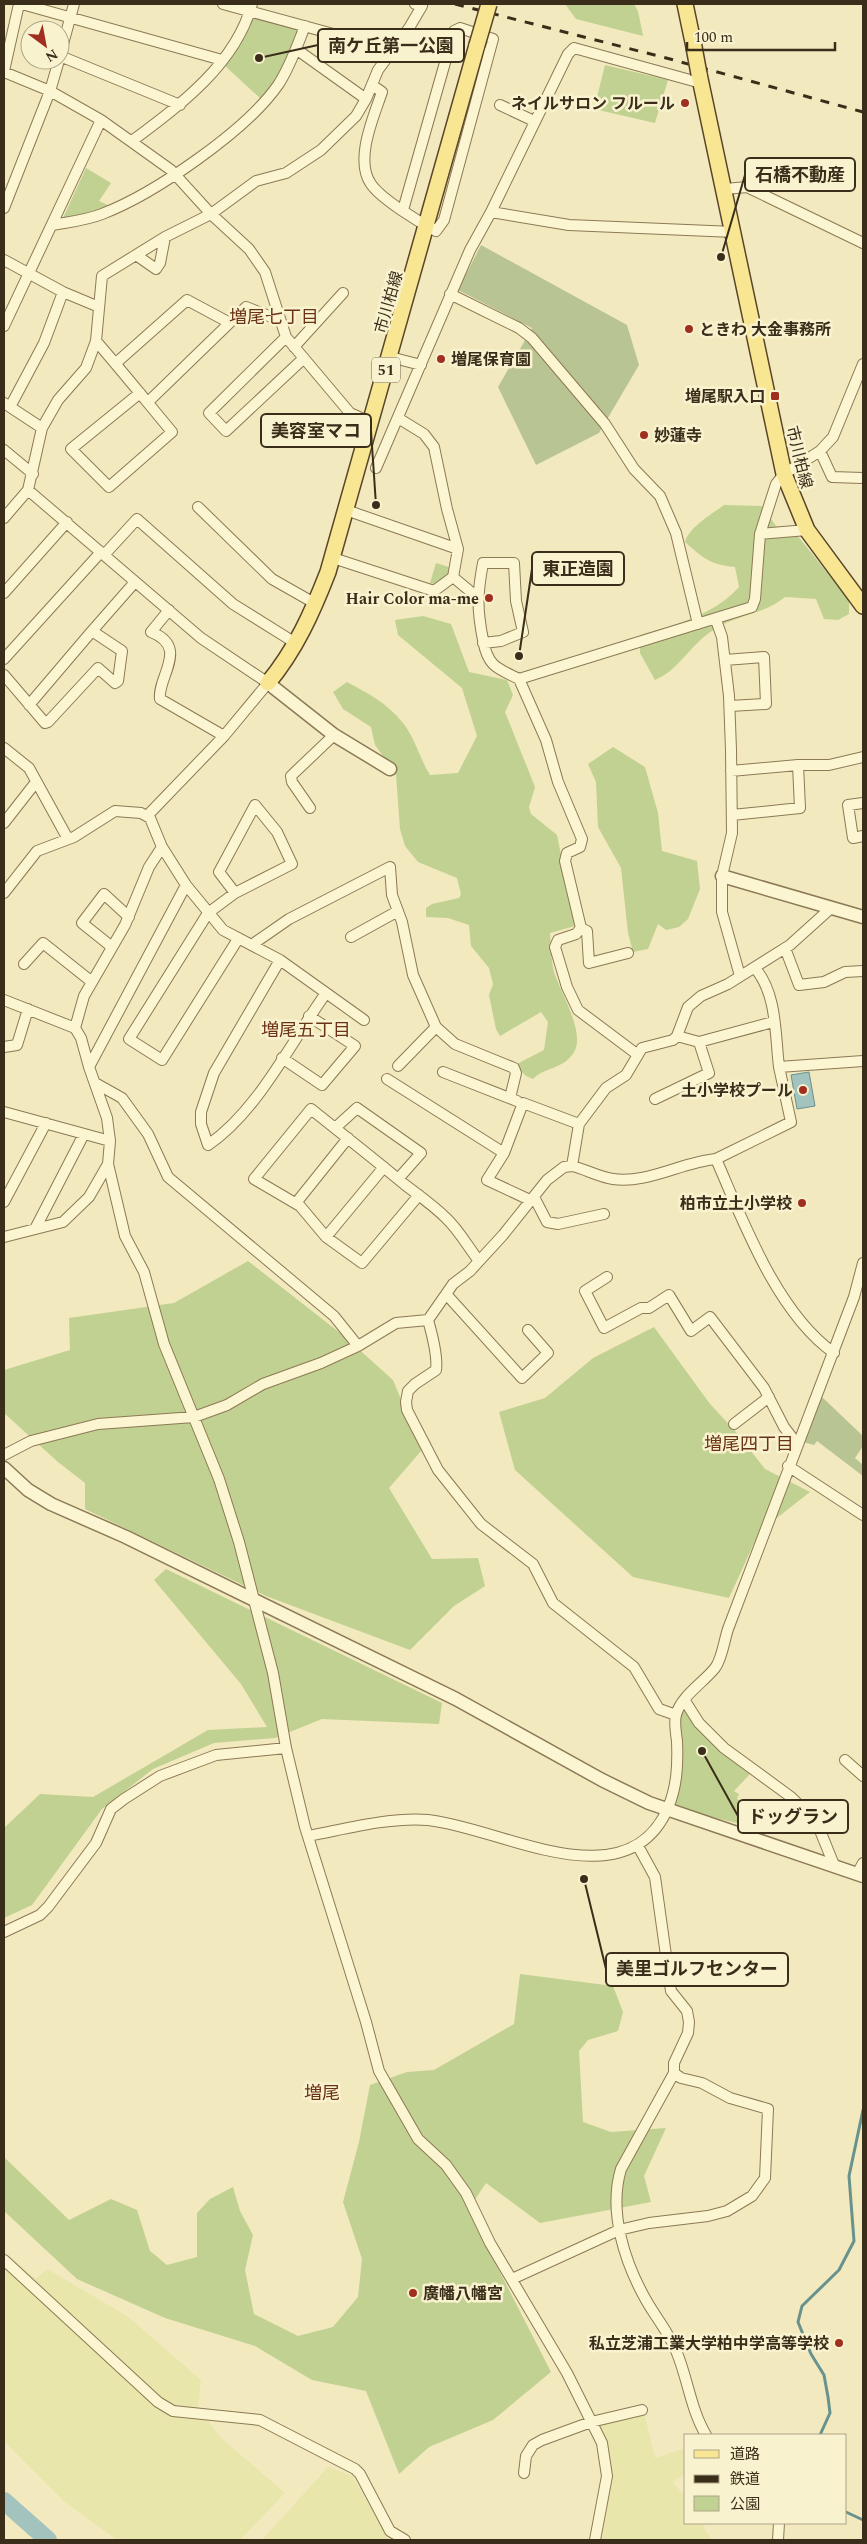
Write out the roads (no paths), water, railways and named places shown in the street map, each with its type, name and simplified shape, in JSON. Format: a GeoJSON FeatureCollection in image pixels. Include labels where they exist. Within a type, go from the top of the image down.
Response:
{"type":"FeatureCollection","features":[{"type":"Feature","properties":{"kind":"main road","name":"市川柏線"},"geometry":{"type":"LineString","coordinates":[[268,684],[297,644],[316,604],[332,558],[488,4]]}},
{"type":"Feature","properties":{"kind":"main road","name":"市川柏線"},"geometry":{"type":"LineString","coordinates":[[685,4],[784,474],[807,530],[863,606]]}},
{"type":"Feature","properties":{"kind":"street"},"geometry":{"type":"LineString","coordinates":[[222,60],[20,4],[4,72],[50,91],[101,120],[176,175],[211,214],[249,249],[265,272],[286,337],[350,413],[370,422]]}},
{"type":"Feature","properties":{"kind":"street"},"geometry":{"type":"LineString","coordinates":[[70,21],[74,4]]}},
{"type":"Feature","properties":{"kind":"street"},"geometry":{"type":"LineString","coordinates":[[223,4],[251,7],[305,26],[392,50]]}},
{"type":"Feature","properties":{"kind":"street"},"geometry":{"type":"LineString","coordinates":[[4,518],[28,490],[42,428],[58,400],[86,368],[96,341],[102,276],[165,237],[211,214],[256,181],[286,173],[321,150],[349,125],[366,100],[378,70],[409,28],[422,6],[415,4]]}},
{"type":"Feature","properties":{"kind":"street"},"geometry":{"type":"LineString","coordinates":[[132,141],[180,105],[212,74],[238,35],[251,7]]}},
{"type":"Feature","properties":{"kind":"street"},"geometry":{"type":"LineString","coordinates":[[53,225],[99,215],[132,200],[176,175],[248,119],[264,102],[287,69],[305,26]]}},
{"type":"Feature","properties":{"kind":"street"},"geometry":{"type":"LineString","coordinates":[[372,85],[382,92],[370,123],[365,146],[367,178],[378,191],[403,210],[436,231],[444,220],[494,42],[492,37],[460,28],[454,31],[403,210]]}},
{"type":"Feature","properties":{"kind":"street"},"geometry":{"type":"LineString","coordinates":[[376,468],[470,250],[491,212],[568,54],[574,48],[701,79]]}},
{"type":"Feature","properties":{"kind":"street"},"geometry":{"type":"LineString","coordinates":[[296,49],[366,100]]}},
{"type":"Feature","properties":{"kind":"street"},"geometry":{"type":"LineString","coordinates":[[70,60],[180,105]]}},
{"type":"Feature","properties":{"kind":"street"},"geometry":{"type":"LineString","coordinates":[[4,208],[50,91],[55,70]]}},
{"type":"Feature","properties":{"kind":"street"},"geometry":{"type":"LineString","coordinates":[[500,105],[534,121]]}},
{"type":"Feature","properties":{"kind":"street"},"geometry":{"type":"LineString","coordinates":[[4,326],[101,120]]}},
{"type":"Feature","properties":{"kind":"street"},"geometry":{"type":"LineString","coordinates":[[725,190],[747,187],[863,243]]}},
{"type":"Feature","properties":{"kind":"street"},"geometry":{"type":"LineString","coordinates":[[491,212],[569,225],[734,232]]}},
{"type":"Feature","properties":{"kind":"street"},"geometry":{"type":"LineString","coordinates":[[136,255],[156,269],[160,263],[165,237]]}},
{"type":"Feature","properties":{"kind":"street"},"geometry":{"type":"LineString","coordinates":[[4,260],[63,292],[99,307]]}},
{"type":"Feature","properties":{"kind":"street"},"geometry":{"type":"LineString","coordinates":[[42,428],[7,405],[44,343],[63,292]]}},
{"type":"Feature","properties":{"kind":"street"},"geometry":{"type":"LineString","coordinates":[[294,347],[343,293]]}},
{"type":"Feature","properties":{"kind":"street"},"geometry":{"type":"LineString","coordinates":[[450,294],[519,328],[532,338],[605,424],[634,469],[660,496],[676,533],[698,624]]}},
{"type":"Feature","properties":{"kind":"street"},"geometry":{"type":"LineString","coordinates":[[116,363],[187,300],[228,322]]}},
{"type":"Feature","properties":{"kind":"street"},"geometry":{"type":"LineString","coordinates":[[148,402],[228,322],[246,307],[279,320]]}},
{"type":"Feature","properties":{"kind":"street"},"geometry":{"type":"LineString","coordinates":[[286,337],[210,413],[226,431],[304,358]]}},
{"type":"Feature","properties":{"kind":"street"},"geometry":{"type":"LineString","coordinates":[[96,341],[116,363],[172,432],[109,487],[71,449],[140,393]]}},
{"type":"Feature","properties":{"kind":"street"},"geometry":{"type":"LineString","coordinates":[[390,357],[421,365]]}},
{"type":"Feature","properties":{"kind":"street"},"geometry":{"type":"LineString","coordinates":[[483,643],[500,641],[524,632],[516,600],[514,563],[483,563],[477,597],[483,643],[486,654],[493,666],[519,678],[716,620],[752,607],[756,599],[760,534],[776,484],[784,474],[820,451],[838,426],[863,364]]}},
{"type":"Feature","properties":{"kind":"street"},"geometry":{"type":"LineString","coordinates":[[332,558],[434,591],[453,577],[458,548],[447,509],[434,446],[424,434],[398,418]]}},
{"type":"Feature","properties":{"kind":"street"},"geometry":{"type":"LineString","coordinates":[[4,450],[33,474]]}},
{"type":"Feature","properties":{"kind":"street"},"geometry":{"type":"LineString","coordinates":[[820,451],[832,477],[863,478]]}},
{"type":"Feature","properties":{"kind":"street"},"geometry":{"type":"LineString","coordinates":[[28,490],[201,638],[268,684],[334,735],[390,769]]}},
{"type":"Feature","properties":{"kind":"street"},"geometry":{"type":"LineString","coordinates":[[198,507],[272,579],[316,604]]}},
{"type":"Feature","properties":{"kind":"street"},"geometry":{"type":"LineString","coordinates":[[346,510],[458,548]]}},
{"type":"Feature","properties":{"kind":"street"},"geometry":{"type":"LineString","coordinates":[[4,659],[102,553],[137,519],[233,604],[297,644]]}},
{"type":"Feature","properties":{"kind":"street"},"geometry":{"type":"LineString","coordinates":[[4,593],[67,522]]}},
{"type":"Feature","properties":{"kind":"street"},"geometry":{"type":"LineString","coordinates":[[760,534],[807,530]]}},
{"type":"Feature","properties":{"kind":"street"},"geometry":{"type":"LineString","coordinates":[[453,577],[477,597]]}},
{"type":"Feature","properties":{"kind":"street"},"geometry":{"type":"LineString","coordinates":[[29,705],[135,582]]}},
{"type":"Feature","properties":{"kind":"street"},"geometry":{"type":"LineString","coordinates":[[169,610],[151,632],[162,636],[169,650],[168,673],[159,692],[160,698],[224,736]]}},
{"type":"Feature","properties":{"kind":"street"},"geometry":{"type":"LineString","coordinates":[[716,620],[722,637],[730,706],[732,833],[722,876],[722,912],[740,976]]}},
{"type":"Feature","properties":{"kind":"street"},"geometry":{"type":"LineString","coordinates":[[4,675],[44,723],[48,722],[98,668],[115,683],[118,682],[122,651],[92,631]]}},
{"type":"Feature","properties":{"kind":"street"},"geometry":{"type":"LineString","coordinates":[[725,660],[764,657],[766,704],[730,706]]}},
{"type":"Feature","properties":{"kind":"street"},"geometry":{"type":"LineString","coordinates":[[519,678],[546,740],[558,782],[582,839],[580,847],[567,853],[565,861],[581,928]]}},
{"type":"Feature","properties":{"kind":"street"},"geometry":{"type":"LineString","coordinates":[[148,816],[224,736],[268,684]]}},
{"type":"Feature","properties":{"kind":"street"},"geometry":{"type":"LineString","coordinates":[[310,808],[292,782],[291,776],[334,735]]}},
{"type":"Feature","properties":{"kind":"street"},"geometry":{"type":"LineString","coordinates":[[5,751],[29,768],[68,839]]}},
{"type":"Feature","properties":{"kind":"street"},"geometry":{"type":"LineString","coordinates":[[731,771],[798,765],[829,765],[863,757]]}},
{"type":"Feature","properties":{"kind":"street"},"geometry":{"type":"LineString","coordinates":[[732,815],[800,808],[798,765]]}},
{"type":"Feature","properties":{"kind":"street"},"geometry":{"type":"LineString","coordinates":[[4,823],[36,782]]}},
{"type":"Feature","properties":{"kind":"street"},"geometry":{"type":"LineString","coordinates":[[863,803],[848,805],[853,838],[863,836]]}},
{"type":"Feature","properties":{"kind":"street"},"geometry":{"type":"LineString","coordinates":[[235,893],[219,872],[255,804],[277,832],[292,864],[235,893],[208,913],[129,1039],[162,1060],[238,939]]}},
{"type":"Feature","properties":{"kind":"street"},"geometry":{"type":"LineString","coordinates":[[4,891],[37,851],[68,839],[115,811],[142,813],[148,816],[162,847],[186,885],[223,930],[238,939],[253,944],[280,960],[364,1020]]}},
{"type":"Feature","properties":{"kind":"street"},"geometry":{"type":"LineString","coordinates":[[75,1028],[84,996],[129,916],[149,867],[162,847]]}},
{"type":"Feature","properties":{"kind":"street"},"geometry":{"type":"LineString","coordinates":[[253,944],[288,920],[390,868],[392,895],[398,911],[413,975],[436,1027],[446,1038],[455,1044],[514,1068],[516,1073],[510,1098]]}},
{"type":"Feature","properties":{"kind":"street"},"geometry":{"type":"LineString","coordinates":[[722,876],[830,908],[860,912]]}},
{"type":"Feature","properties":{"kind":"street"},"geometry":{"type":"LineString","coordinates":[[89,1067],[186,885]]}},
{"type":"Feature","properties":{"kind":"street"},"geometry":{"type":"LineString","coordinates":[[112,947],[82,923],[104,894],[129,916]]}},
{"type":"Feature","properties":{"kind":"street"},"geometry":{"type":"LineString","coordinates":[[572,1166],[580,1124],[606,1088],[626,1075],[642,1048],[672,1040],[677,1036],[688,1006],[701,996],[755,968],[785,948],[830,908]]}},
{"type":"Feature","properties":{"kind":"street"},"geometry":{"type":"LineString","coordinates":[[351,937],[398,911]]}},
{"type":"Feature","properties":{"kind":"street"},"geometry":{"type":"LineString","coordinates":[[581,928],[587,931],[589,963],[628,953]]}},
{"type":"Feature","properties":{"kind":"street"},"geometry":{"type":"LineString","coordinates":[[581,928],[576,934],[558,940],[555,947],[571,997],[578,1010],[638,1054]]}},
{"type":"Feature","properties":{"kind":"street"},"geometry":{"type":"LineString","coordinates":[[24,964],[42,943],[92,982]]}},
{"type":"Feature","properties":{"kind":"street"},"geometry":{"type":"LineString","coordinates":[[785,948],[799,984],[824,982],[845,972],[863,971]]}},
{"type":"Feature","properties":{"kind":"street"},"geometry":{"type":"LineString","coordinates":[[280,960],[214,1073],[201,1112],[201,1124],[208,1145],[242,1116],[326,992]]}},
{"type":"Feature","properties":{"kind":"street"},"geometry":{"type":"LineString","coordinates":[[676,1715],[659,1709],[634,1667],[553,1603],[533,1564],[481,1524],[438,1470],[407,1410],[406,1402],[408,1391],[436,1370],[438,1358],[431,1340],[428,1320],[453,1284],[479,1260],[553,1174],[564,1167],[572,1166],[613,1179],[641,1178],[702,1160],[716,1158],[791,1122],[779,1066],[770,994],[765,980],[755,968]]}},
{"type":"Feature","properties":{"kind":"street"},"geometry":{"type":"LineString","coordinates":[[4,1000],[75,1028],[81,1038],[89,1067],[97,1084],[108,1118],[110,1141],[108,1164],[125,1236],[144,1272],[164,1344],[222,1488],[273,1673],[286,1748],[308,1836],[382,2077],[418,2139],[457,2179],[490,2244],[567,2373],[602,2443],[607,2476],[595,2540]]}},
{"type":"Feature","properties":{"kind":"street"},"geometry":{"type":"LineString","coordinates":[[4,1047],[17,1045],[28,1009]]}},
{"type":"Feature","properties":{"kind":"street"},"geometry":{"type":"LineString","coordinates":[[282,1058],[322,1085],[355,1046],[309,1016]]}},
{"type":"Feature","properties":{"kind":"street"},"geometry":{"type":"LineString","coordinates":[[677,1036],[700,1042],[773,1022]]}},
{"type":"Feature","properties":{"kind":"street"},"geometry":{"type":"LineString","coordinates":[[398,1066],[436,1027]]}},
{"type":"Feature","properties":{"kind":"street"},"geometry":{"type":"LineString","coordinates":[[655,1099],[709,1073],[700,1042]]}},
{"type":"Feature","properties":{"kind":"street"},"geometry":{"type":"LineString","coordinates":[[779,1066],[863,1061]]}},
{"type":"Feature","properties":{"kind":"street"},"geometry":{"type":"LineString","coordinates":[[444,1072],[580,1124]]}},
{"type":"Feature","properties":{"kind":"street"},"geometry":{"type":"LineString","coordinates":[[387,1079],[504,1153]]}},
{"type":"Feature","properties":{"kind":"street"},"geometry":{"type":"LineString","coordinates":[[97,1084],[122,1098],[148,1134],[168,1177],[334,1316],[358,1346]]}},
{"type":"Feature","properties":{"kind":"street"},"geometry":{"type":"LineString","coordinates":[[523,1103],[504,1153],[487,1180],[533,1199],[547,1222],[558,1224],[604,1214]]}},
{"type":"Feature","properties":{"kind":"street"},"geometry":{"type":"LineString","coordinates":[[335,1128],[357,1108],[411,1144],[421,1153],[398,1179]]}},
{"type":"Feature","properties":{"kind":"street"},"geometry":{"type":"LineString","coordinates":[[419,1196],[362,1263],[326,1237],[296,1203],[254,1178],[311,1109],[384,1167],[447,1219],[479,1260]]}},
{"type":"Feature","properties":{"kind":"street"},"geometry":{"type":"LineString","coordinates":[[5,1115],[46,1123],[110,1141]]}},
{"type":"Feature","properties":{"kind":"street"},"geometry":{"type":"LineString","coordinates":[[4,1202],[46,1123]]}},
{"type":"Feature","properties":{"kind":"street"},"geometry":{"type":"LineString","coordinates":[[35,1229],[84,1134]]}},
{"type":"Feature","properties":{"kind":"street"},"geometry":{"type":"LineString","coordinates":[[296,1203],[348,1138]]}},
{"type":"Feature","properties":{"kind":"street"},"geometry":{"type":"LineString","coordinates":[[716,1158],[750,1238],[777,1286],[813,1336],[834,1353]]}},
{"type":"Feature","properties":{"kind":"street"},"geometry":{"type":"LineString","coordinates":[[4,1237],[63,1222],[89,1197],[108,1164]]}},
{"type":"Feature","properties":{"kind":"street"},"geometry":{"type":"LineString","coordinates":[[326,1237],[384,1167]]}},
{"type":"Feature","properties":{"kind":"street"},"geometry":{"type":"LineString","coordinates":[[308,1836],[400,1821],[426,1820],[456,1825],[558,1853],[595,1856],[612,1854],[638,1846],[647,1839],[667,1809],[677,1778],[676,1715],[685,1700],[716,1667],[728,1629],[788,1466],[834,1353],[854,1297],[863,1263]]}},
{"type":"Feature","properties":{"kind":"street"},"geometry":{"type":"LineString","coordinates":[[607,1277],[585,1292],[604,1328],[641,1308],[649,1308],[669,1296],[690,1330],[710,1317],[769,1398],[784,1427],[797,1444]]}},
{"type":"Feature","properties":{"kind":"street"},"geometry":{"type":"LineString","coordinates":[[446,1294],[522,1378],[548,1353],[528,1330]]}},
{"type":"Feature","properties":{"kind":"street"},"geometry":{"type":"LineString","coordinates":[[4,1455],[31,1441],[98,1424],[194,1417],[226,1405],[263,1384],[321,1363],[358,1346],[396,1323],[428,1320]]}},
{"type":"Feature","properties":{"kind":"street"},"geometry":{"type":"LineString","coordinates":[[734,1424],[769,1398]]}},
{"type":"Feature","properties":{"kind":"street"},"geometry":{"type":"LineString","coordinates":[[788,1466],[863,1515]]}},
{"type":"Feature","properties":{"kind":"street"},"geometry":{"type":"LineString","coordinates":[[4,1468],[20,1485],[51,1504],[126,1537],[456,1699],[602,1780],[667,1809],[834,1865],[861,1871]]}},
{"type":"Feature","properties":{"kind":"street"},"geometry":{"type":"LineString","coordinates":[[685,1700],[699,1723],[724,1748],[791,1797],[817,1822],[834,1865]]}},
{"type":"Feature","properties":{"kind":"street"},"geometry":{"type":"LineString","coordinates":[[4,1932],[40,1915],[48,1907],[96,1843],[111,1809],[124,1799],[160,1776],[216,1755],[286,1748]]}},
{"type":"Feature","properties":{"kind":"street"},"geometry":{"type":"LineString","coordinates":[[845,1760],[863,1776]]}},
{"type":"Feature","properties":{"kind":"street"},"geometry":{"type":"LineString","coordinates":[[638,1846],[655,1877],[671,1991],[687,2011],[689,2022],[688,2033],[674,2063],[674,2073],[621,2169],[616,2184],[619,2230],[633,2272],[646,2299],[677,2351],[691,2400],[706,2434]]}},
{"type":"Feature","properties":{"kind":"street"},"geometry":{"type":"LineString","coordinates":[[512,2279],[619,2230],[649,2223],[708,2216],[727,2211],[752,2196],[765,2178],[768,2109],[730,2098],[702,2083],[674,2073]]}},
{"type":"Feature","properties":{"kind":"street"},"geometry":{"type":"LineString","coordinates":[[4,2260],[158,2402],[173,2411],[260,2420],[355,2469],[360,2474],[390,2531],[405,2540]]}},
{"type":"Feature","properties":{"kind":"street"},"geometry":{"type":"LineString","coordinates":[[524,2473],[526,2456],[533,2445],[592,2422],[642,2410]]}},
{"type":"Feature","properties":{"kind":"street"},"geometry":{"type":"LineString","coordinates":[[778,2540],[780,2524]]}},
{"type":"Feature","properties":{"kind":"water","name":"土小学校プール"},"geometry":{"type":"Polygon","coordinates":[[[809,1072],[815,1106],[797,1109],[791,1075],[809,1072]]]}},
{"type":"Feature","properties":{"kind":"waterway"},"geometry":{"type":"LineString","coordinates":[[820,2434],[830,2413],[824,2375],[811,2354],[798,2322],[802,2306],[839,2270],[854,2241],[849,2176],[863,2110]]}},
{"type":"Feature","properties":{"kind":"waterway"},"geometry":{"type":"LineString","coordinates":[[4,2501],[48,2540]]}},
{"type":"Feature","properties":{"kind":"waterway"},"geometry":{"type":"LineString","coordinates":[[847,2512],[863,2520]]}},
{"type":"Feature","properties":{"kind":"railway"},"geometry":{"type":"LineString","coordinates":[[455,4],[670,59],[863,112]]}},
{"type":"Feature","properties":{"kind":"place","name":"南ケ丘第一公園"},"geometry":{"type":"Point","coordinates":[259,58]}},
{"type":"Feature","properties":{"kind":"place","name":"ネイルサロン フルール"},"geometry":{"type":"Point","coordinates":[685,103]}},
{"type":"Feature","properties":{"kind":"place","name":"石橋不動産"},"geometry":{"type":"Point","coordinates":[721,257]}},
{"type":"Feature","properties":{"kind":"place","name":"ときわ 大金事務所"},"geometry":{"type":"Point","coordinates":[689,329]}},
{"type":"Feature","properties":{"kind":"place","name":"増尾保育園"},"geometry":{"type":"Point","coordinates":[441,359]}},
{"type":"Feature","properties":{"kind":"place","name":"増尾駅入口"},"geometry":{"type":"Point","coordinates":[775,396]}},
{"type":"Feature","properties":{"kind":"place","name":"妙蓮寺"},"geometry":{"type":"Point","coordinates":[644,435]}},
{"type":"Feature","properties":{"kind":"place","name":"美容室マコ"},"geometry":{"type":"Point","coordinates":[376,505]}},
{"type":"Feature","properties":{"kind":"place","name":"Hair Color ma-me"},"geometry":{"type":"Point","coordinates":[489,598]}},
{"type":"Feature","properties":{"kind":"place","name":"東正造園"},"geometry":{"type":"Point","coordinates":[519,656]}},
{"type":"Feature","properties":{"kind":"place","name":"土小学校プール"},"geometry":{"type":"Point","coordinates":[803,1090]}},
{"type":"Feature","properties":{"kind":"place","name":"柏市立土小学校"},"geometry":{"type":"Point","coordinates":[802,1203]}},
{"type":"Feature","properties":{"kind":"place","name":"ドッグラン"},"geometry":{"type":"Point","coordinates":[702,1751]}},
{"type":"Feature","properties":{"kind":"place","name":"美里ゴルフセンター"},"geometry":{"type":"Point","coordinates":[584,1879]}},
{"type":"Feature","properties":{"kind":"place","name":"廣幡八幡宮"},"geometry":{"type":"Point","coordinates":[413,2293]}},
{"type":"Feature","properties":{"kind":"place","name":"私立芝浦工業大学柏中学高等学校"},"geometry":{"type":"Point","coordinates":[839,2343]}},
{"type":"Feature","properties":{"kind":"district","name":"増尾七丁目"},"geometry":{"type":"Point","coordinates":[274,317]}},
{"type":"Feature","properties":{"kind":"district","name":"増尾五丁目"},"geometry":{"type":"Point","coordinates":[306,1030]}},
{"type":"Feature","properties":{"kind":"district","name":"増尾四丁目"},"geometry":{"type":"Point","coordinates":[749,1444]}},
{"type":"Feature","properties":{"kind":"district","name":"増尾"},"geometry":{"type":"Point","coordinates":[322,2093]}}]}
